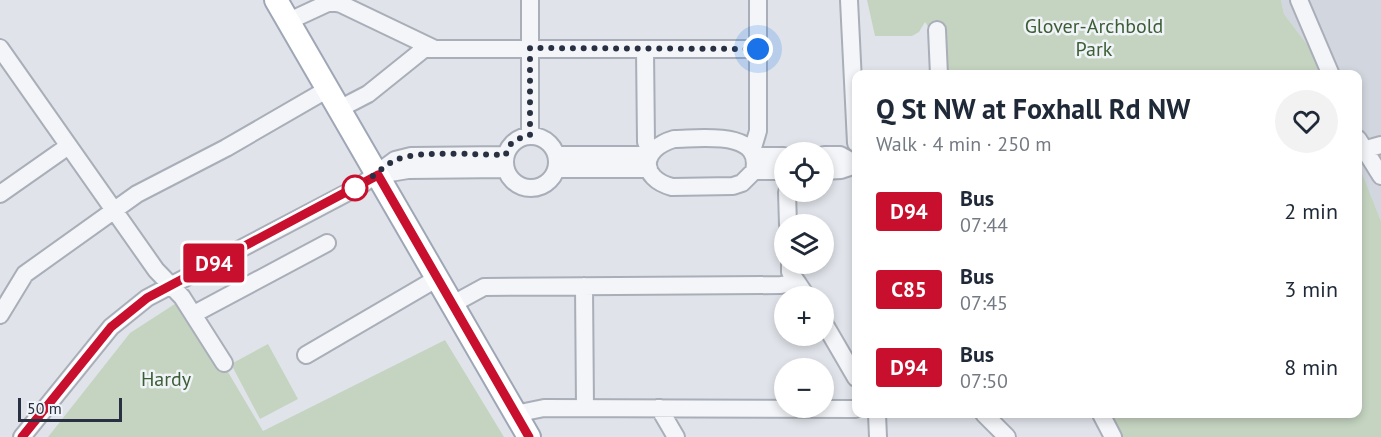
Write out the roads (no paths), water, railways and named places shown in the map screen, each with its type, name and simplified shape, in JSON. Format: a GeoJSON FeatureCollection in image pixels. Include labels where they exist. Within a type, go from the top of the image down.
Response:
{"type":"FeatureCollection","features":[{"type":"Feature","properties":{"kind":"main road"},"geometry":{"type":"LineString","coordinates":[[276,0],[529,437]]}},
{"type":"Feature","properties":{"kind":"street"},"geometry":{"type":"LineString","coordinates":[[530,0],[530,135]]}},
{"type":"Feature","properties":{"kind":"street"},"geometry":{"type":"LineString","coordinates":[[645,50],[646,142],[650,158],[662,184],[672,187],[733,186],[742,183],[753,159],[758,130],[758,0]]}},
{"type":"Feature","properties":{"kind":"street"},"geometry":{"type":"LineString","coordinates":[[849,0],[852,70]]}},
{"type":"Feature","properties":{"kind":"street"},"geometry":{"type":"LineString","coordinates":[[1299,0],[1328,70]]}},
{"type":"Feature","properties":{"kind":"street"},"geometry":{"type":"LineString","coordinates":[[289,21],[330,2],[341,4],[435,49]]}},
{"type":"Feature","properties":{"kind":"street"},"geometry":{"type":"LineString","coordinates":[[937,30],[939,70]]}},
{"type":"Feature","properties":{"kind":"street"},"geometry":{"type":"LineString","coordinates":[[0,48],[113,211],[170,286],[182,297],[224,363]]}},
{"type":"Feature","properties":{"kind":"street"},"geometry":{"type":"LineString","coordinates":[[339,109],[368,94],[424,49],[758,49]]}},
{"type":"Feature","properties":{"kind":"street"},"geometry":{"type":"LineString","coordinates":[[0,315],[25,274],[137,194],[226,148],[328,89]]}},
{"type":"Feature","properties":{"kind":"street"},"geometry":{"type":"LineString","coordinates":[[530,135],[545,138],[553,146],[556,162],[553,177],[543,186],[531,189],[518,185],[509,177],[506,162],[506,150],[516,139],[530,135]]}},
{"type":"Feature","properties":{"kind":"street"},"geometry":{"type":"LineString","coordinates":[[556,162],[650,158],[664,142],[686,139],[733,139],[745,143],[753,159],[774,167]]}},
{"type":"Feature","properties":{"kind":"street"},"geometry":{"type":"LineString","coordinates":[[1362,145],[1381,145]]}},
{"type":"Feature","properties":{"kind":"street"},"geometry":{"type":"LineString","coordinates":[[0,194],[67,147]]}},
{"type":"Feature","properties":{"kind":"street"},"geometry":{"type":"LineString","coordinates":[[1362,148],[1381,176]]}},
{"type":"Feature","properties":{"kind":"street"},"geometry":{"type":"LineString","coordinates":[[834,155],[840,155],[852,162]]}},
{"type":"Feature","properties":{"kind":"street"},"geometry":{"type":"LineString","coordinates":[[753,159],[774,157]]}},
{"type":"Feature","properties":{"kind":"street"},"geometry":{"type":"LineString","coordinates":[[22,437],[115,323],[147,298],[378,175],[408,170],[506,162]]}},
{"type":"Feature","properties":{"kind":"street"},"geometry":{"type":"LineString","coordinates":[[834,171],[841,171],[852,166]]}},
{"type":"Feature","properties":{"kind":"street"},"geometry":{"type":"LineString","coordinates":[[194,314],[327,243]]}},
{"type":"Feature","properties":{"kind":"street"},"geometry":{"type":"LineString","coordinates":[[791,274],[800,286]]}},
{"type":"Feature","properties":{"kind":"street"},"geometry":{"type":"LineString","coordinates":[[306,355],[436,279]]}},
{"type":"Feature","properties":{"kind":"street"},"geometry":{"type":"LineString","coordinates":[[451,305],[484,287],[781,285],[797,282]]}},
{"type":"Feature","properties":{"kind":"street"},"geometry":{"type":"LineString","coordinates":[[584,286],[585,408]]}},
{"type":"Feature","properties":{"kind":"street"},"geometry":{"type":"LineString","coordinates":[[834,340],[852,371]]}},
{"type":"Feature","properties":{"kind":"street"},"geometry":{"type":"LineString","coordinates":[[515,414],[537,408],[852,409]]}},
{"type":"Feature","properties":{"kind":"street"},"geometry":{"type":"LineString","coordinates":[[659,408],[676,437]]}},
{"type":"Feature","properties":{"kind":"street"},"geometry":{"type":"LineString","coordinates":[[877,418],[878,437]]}},
{"type":"Feature","properties":{"kind":"street"},"geometry":{"type":"LineString","coordinates":[[988,418],[1007,437]]}},
{"type":"Feature","properties":{"kind":"street"},"geometry":{"type":"LineString","coordinates":[[1104,418],[1113,437]]}},
{"type":"Feature","properties":{"kind":"park label","name":"Glover-Archbold Park"},"geometry":{"type":"Point","coordinates":[1094,38]}},
{"type":"Feature","properties":{"kind":"park label","name":"Hardy"},"geometry":{"type":"Point","coordinates":[166,379]}}]}
